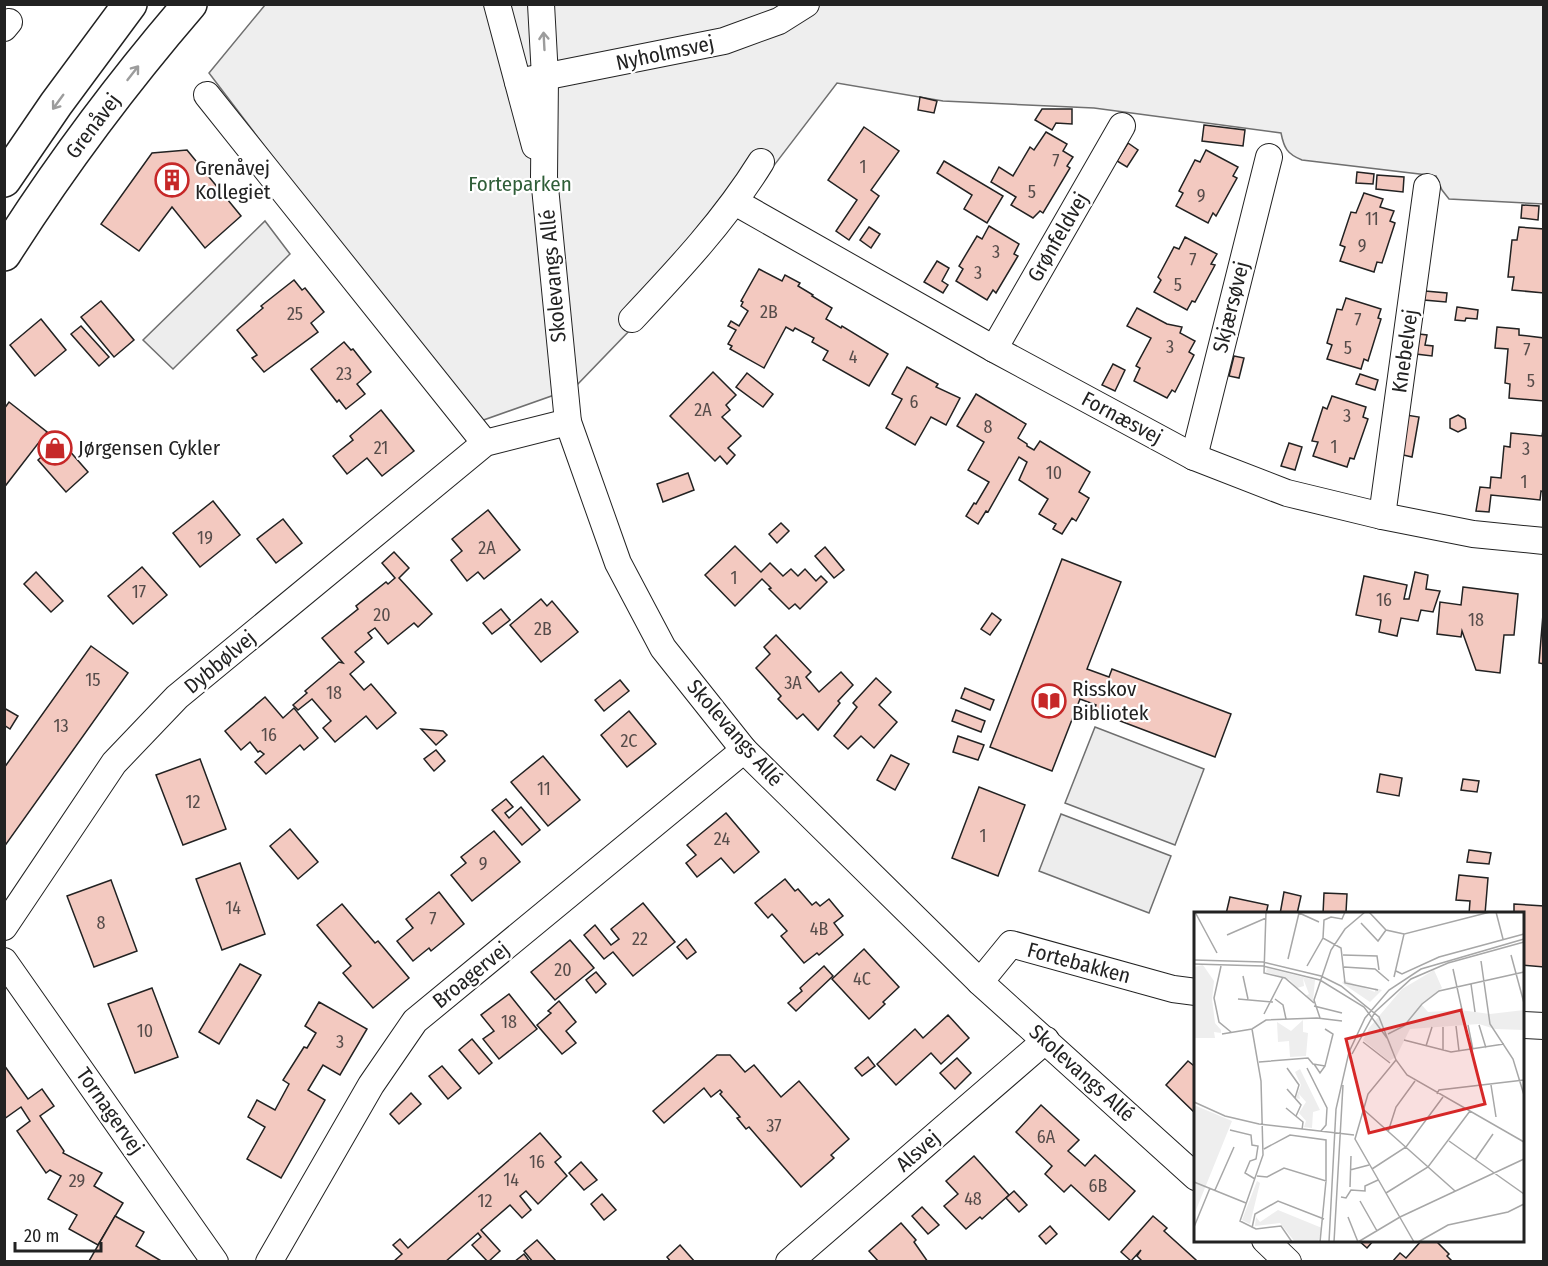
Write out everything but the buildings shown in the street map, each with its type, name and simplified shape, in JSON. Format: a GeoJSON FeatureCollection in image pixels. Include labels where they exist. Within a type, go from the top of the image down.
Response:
{"type":"FeatureCollection","features":[{"type":"Feature","properties":{"kind":"main road","name":"Grenåvej"},"geometry":{"type":"LineString","coordinates":[[4,180],[56,104],[130,4]]}},
{"type":"Feature","properties":{"kind":"main road","name":"Grenåvej"},"geometry":{"type":"LineString","coordinates":[[4,254],[93,124],[190,4]]}},
{"type":"Feature","properties":{"kind":"street","name":"Skolevangs Allé"},"geometry":{"type":"LineString","coordinates":[[497,4],[544,177]]}},
{"type":"Feature","properties":{"kind":"street","name":"Skolevangs Allé"},"geometry":{"type":"LineString","coordinates":[[541,4],[545,77],[544,177],[568,422],[618,563],[663,648],[744,750],[980,982],[1194,1175]]}},
{"type":"Feature","properties":{"kind":"street","name":"Nyholmsvej"},"geometry":{"type":"LineString","coordinates":[[518,82],[723,41],[779,21],[806,4]]}},
{"type":"Feature","properties":{"kind":"street"},"geometry":{"type":"LineString","coordinates":[[207,95],[485,443]]}},
{"type":"Feature","properties":{"kind":"street","name":"Grønfeldvej"},"geometry":{"type":"LineString","coordinates":[[994,349],[1122,126]]}},
{"type":"Feature","properties":{"kind":"street","name":"Skjærsøvej"},"geometry":{"type":"LineString","coordinates":[[1194,457],[1269,157]]}},
{"type":"Feature","properties":{"kind":"street"},"geometry":{"type":"LineString","coordinates":[[632,319],[684,264],[735,202],[761,162]]}},
{"type":"Feature","properties":{"kind":"street","name":"Knebelvej"},"geometry":{"type":"LineString","coordinates":[[1382,516],[1427,187]]}},
{"type":"Feature","properties":{"kind":"street","name":"Fornæsvej"},"geometry":{"type":"LineString","coordinates":[[735,202],[994,349],[1194,457],[1287,493],[1382,516],[1473,534],[1544,541]]}},
{"type":"Feature","properties":{"kind":"street","name":"Dybbølvej"},"geometry":{"type":"LineString","coordinates":[[4,927],[114,763],[177,698],[485,443],[568,422]]}},
{"type":"Feature","properties":{"kind":"street","name":"Broagervej"},"geometry":{"type":"LineString","coordinates":[[269,1262],[371,1085],[415,1021],[744,750]]}},
{"type":"Feature","properties":{"kind":"street","name":"Fortebakken"},"geometry":{"type":"LineString","coordinates":[[980,982],[1011,944],[1173,989],[1194,992]]}},
{"type":"Feature","properties":{"kind":"street","name":"Tornagervej"},"geometry":{"type":"LineString","coordinates":[[4,961],[215,1262]]}},
{"type":"Feature","properties":{"kind":"street"},"geometry":{"type":"LineString","coordinates":[[1524,1025],[1544,1026]]}},
{"type":"Feature","properties":{"kind":"street","name":"Alsvej"},"geometry":{"type":"LineString","coordinates":[[789,1262],[1046,1040]]}},
{"type":"Feature","properties":{"kind":"street"},"geometry":{"type":"LineString","coordinates":[[1267,1242],[1288,1262]]}},
{"type":"Feature","properties":{"kind":"green space","name":"Forteparken"},"geometry":{"type":"Polygon","coordinates":[[[265,5],[1542,5],[1544,6],[1543,204],[1449,199],[1436,176],[1302,160],[1287,150],[1281,133],[1094,108],[943,101],[837,83],[717,240],[574,388],[475,423],[209,73],[265,5]]]}},
{"type":"Feature","properties":{"kind":"shaded area"},"geometry":{"type":"Polygon","coordinates":[[[265,221],[290,254],[173,369],[143,340],[265,221]]]}},
{"type":"Feature","properties":{"kind":"shaded area"},"geometry":{"type":"Polygon","coordinates":[[[1095,727],[1204,769],[1175,845],[1065,803],[1095,727]]]}},
{"type":"Feature","properties":{"kind":"shaded area"},"geometry":{"type":"Polygon","coordinates":[[[1061,814],[1171,856],[1149,913],[1039,871],[1061,814]]]}},
{"type":"Feature","properties":{"kind":"place","name":"Grenåvej Kollegiet"},"geometry":{"type":"Point","coordinates":[172,180]}},
{"type":"Feature","properties":{"kind":"place","name":"Jørgensen Cykler"},"geometry":{"type":"Point","coordinates":[55,448]}},
{"type":"Feature","properties":{"kind":"place","name":"Risskov Bibliotek"},"geometry":{"type":"Point","coordinates":[1049,701]}}]}
